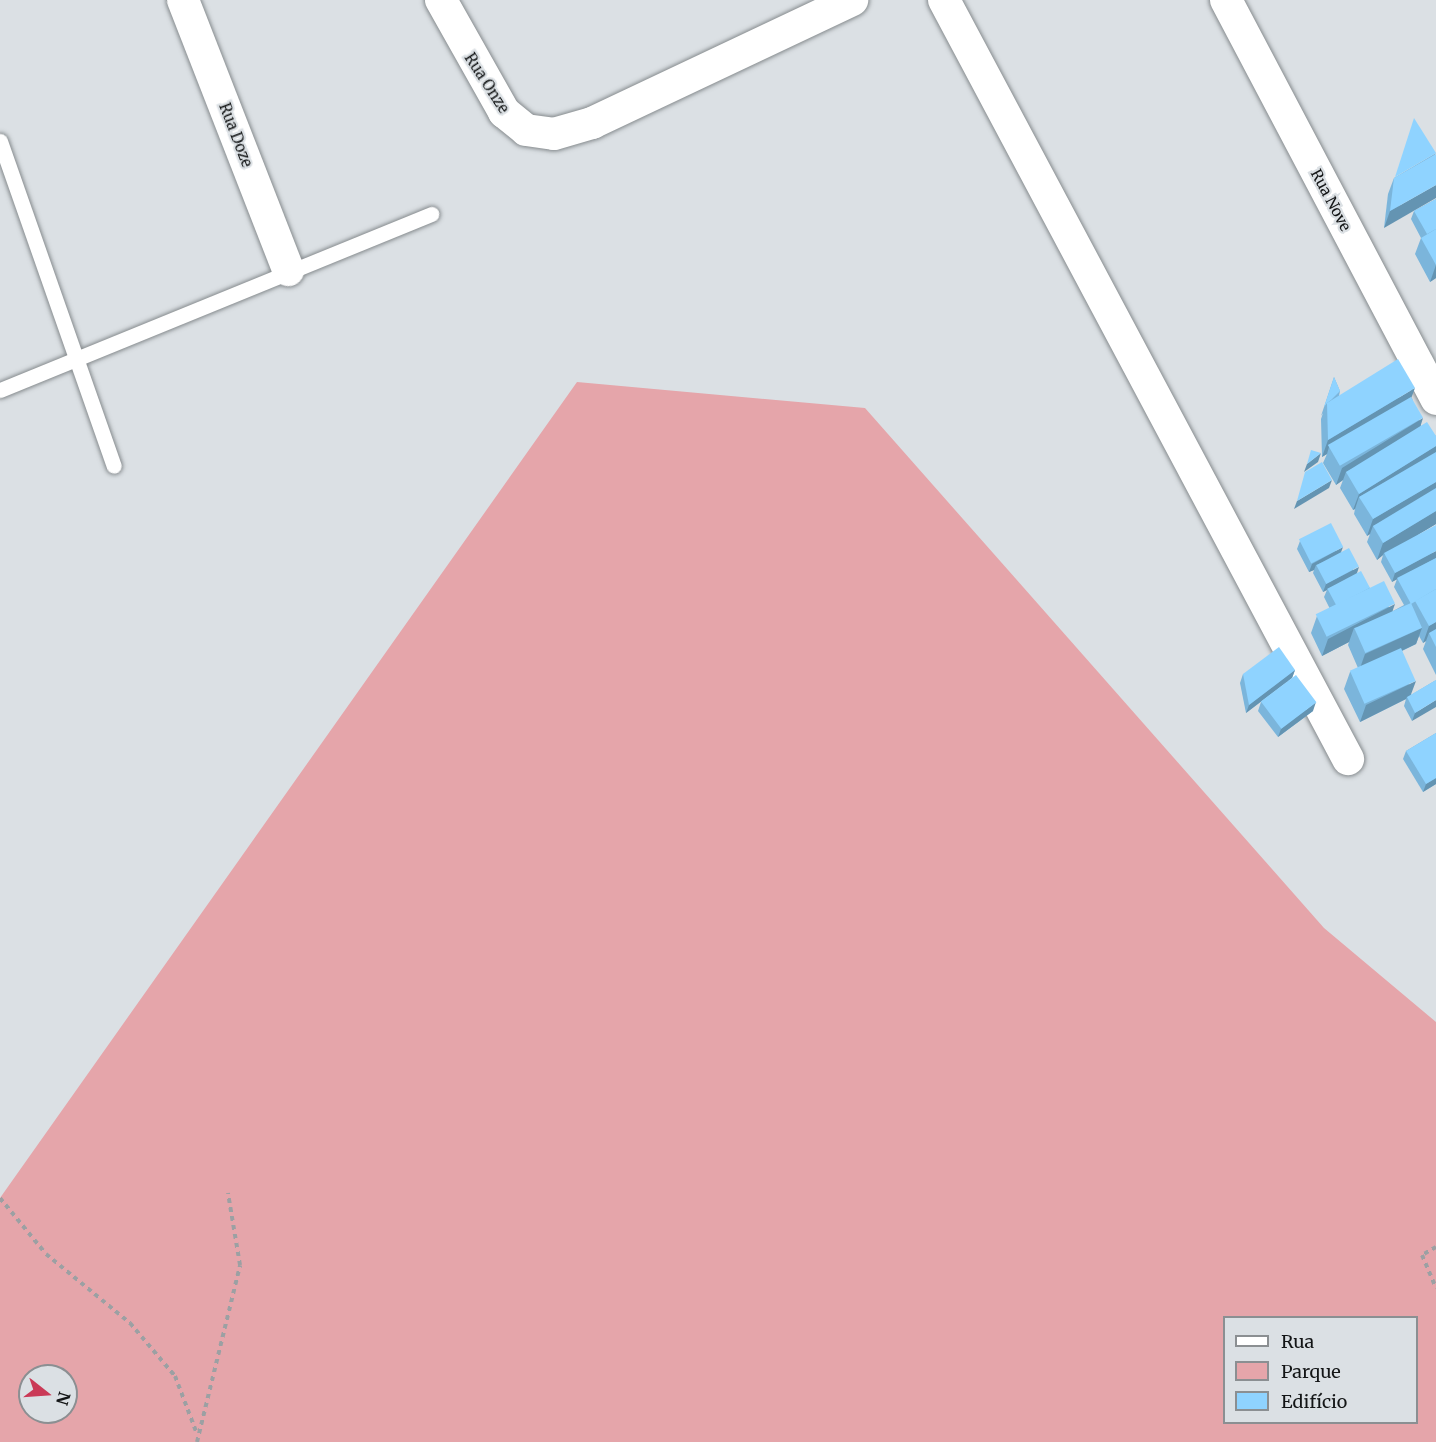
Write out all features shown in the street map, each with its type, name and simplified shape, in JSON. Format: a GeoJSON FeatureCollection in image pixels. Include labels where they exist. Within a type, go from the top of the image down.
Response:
{"type":"FeatureCollection","features":[{"type":"Feature","properties":{"kind":"street","name":"Rua Doze"},"geometry":{"type":"LineString","coordinates":[[183,0],[288,270]]}},
{"type":"Feature","properties":{"kind":"street","name":"Rua Onze"},"geometry":{"type":"LineString","coordinates":[[441,0],[488,89],[515,123],[539,133],[554,134],[592,123],[819,7],[852,0]]}},
{"type":"Feature","properties":{"kind":"street"},"geometry":{"type":"LineString","coordinates":[[944,0],[1348,759]]}},
{"type":"Feature","properties":{"kind":"street","name":"Rua Nove"},"geometry":{"type":"LineString","coordinates":[[1227,0],[1436,399]]}},
{"type":"Feature","properties":{"kind":"lane"},"geometry":{"type":"LineString","coordinates":[[0,141],[114,466]]}},
{"type":"Feature","properties":{"kind":"lane"},"geometry":{"type":"LineString","coordinates":[[0,390],[78,360],[288,270],[432,214]]}},
{"type":"Feature","properties":{"kind":"path"},"geometry":{"type":"LineString","coordinates":[[197,1442],[197,1434],[240,1265],[228,1192]]}},
{"type":"Feature","properties":{"kind":"path"},"geometry":{"type":"LineString","coordinates":[[0,1198],[46,1254],[130,1323],[175,1377],[197,1434]]}},
{"type":"Feature","properties":{"kind":"path"},"geometry":{"type":"LineString","coordinates":[[1436,1247],[1422,1255],[1436,1288]]}},
{"type":"Feature","properties":{"kind":"green space"},"geometry":{"type":"Polygon","coordinates":[[[577,382],[865,408],[1324,928],[1436,1022],[1436,1442],[0,1442],[0,1198],[577,382]]]}},
{"type":"Feature","properties":{"kind":"building"},"geometry":{"type":"Polygon","coordinates":[[[1414,118],[1436,153],[1395,177],[1414,118]]]}},
{"type":"Feature","properties":{"kind":"building"},"geometry":{"type":"Polygon","coordinates":[[[1436,154],[1436,185],[1390,211],[1394,178],[1436,154]]]}},
{"type":"Feature","properties":{"kind":"building"},"geometry":{"type":"Polygon","coordinates":[[[1436,199],[1436,229],[1427,234],[1414,211],[1436,199]]]}},
{"type":"Feature","properties":{"kind":"building"},"geometry":{"type":"Polygon","coordinates":[[[1436,229],[1436,265],[1421,238],[1436,229]]]}},
{"type":"Feature","properties":{"kind":"building"},"geometry":{"type":"Polygon","coordinates":[[[1398,359],[1415,388],[1328,440],[1327,403],[1398,359]]]}},
{"type":"Feature","properties":{"kind":"building"},"geometry":{"type":"Polygon","coordinates":[[[1334,377],[1340,391],[1324,407],[1334,377]]]}},
{"type":"Feature","properties":{"kind":"building"},"geometry":{"type":"Polygon","coordinates":[[[1411,397],[1423,418],[1340,466],[1328,445],[1411,397]]]}},
{"type":"Feature","properties":{"kind":"building"},"geometry":{"type":"Polygon","coordinates":[[[1427,422],[1436,436],[1436,446],[1359,494],[1346,472],[1427,422]]]}},
{"type":"Feature","properties":{"kind":"building"},"geometry":{"type":"Polygon","coordinates":[[[1311,450],[1321,453],[1307,464],[1311,450]]]}},
{"type":"Feature","properties":{"kind":"building"},"geometry":{"type":"Polygon","coordinates":[[[1436,452],[1436,482],[1373,519],[1359,497],[1436,452]]]}},
{"type":"Feature","properties":{"kind":"building"},"geometry":{"type":"Polygon","coordinates":[[[1322,462],[1332,480],[1297,501],[1305,472],[1322,462]]]}},
{"type":"Feature","properties":{"kind":"building"},"geometry":{"type":"Polygon","coordinates":[[[1436,488],[1436,511],[1383,543],[1373,526],[1436,488]]]}},
{"type":"Feature","properties":{"kind":"building"},"geometry":{"type":"Polygon","coordinates":[[[1331,523],[1343,547],[1311,563],[1299,539],[1331,523]]]}},
{"type":"Feature","properties":{"kind":"building"},"geometry":{"type":"Polygon","coordinates":[[[1436,525],[1436,551],[1395,573],[1384,553],[1436,525]]]}},
{"type":"Feature","properties":{"kind":"building"},"geometry":{"type":"Polygon","coordinates":[[[1349,548],[1359,567],[1326,584],[1316,565],[1349,548]]]}},
{"type":"Feature","properties":{"kind":"building"},"geometry":{"type":"Polygon","coordinates":[[[1436,558],[1436,589],[1411,604],[1397,578],[1436,558]]]}},
{"type":"Feature","properties":{"kind":"building"},"geometry":{"type":"Polygon","coordinates":[[[1361,571],[1370,588],[1336,606],[1327,589],[1361,571]]]}},
{"type":"Feature","properties":{"kind":"building"},"geometry":{"type":"Polygon","coordinates":[[[1384,581],[1395,603],[1327,637],[1316,614],[1384,581]]]}},
{"type":"Feature","properties":{"kind":"building"},"geometry":{"type":"Polygon","coordinates":[[[1436,589],[1436,622],[1429,626],[1415,601],[1436,589]]]}},
{"type":"Feature","properties":{"kind":"building"},"geometry":{"type":"Polygon","coordinates":[[[1411,603],[1422,628],[1365,653],[1354,628],[1411,603]]]}},
{"type":"Feature","properties":{"kind":"building"},"geometry":{"type":"Polygon","coordinates":[[[1436,629],[1436,647],[1429,633],[1436,629]]]}},
{"type":"Feature","properties":{"kind":"building"},"geometry":{"type":"Polygon","coordinates":[[[1279,647],[1295,670],[1249,705],[1243,674],[1279,647]]]}},
{"type":"Feature","properties":{"kind":"building"},"geometry":{"type":"Polygon","coordinates":[[[1401,648],[1416,681],[1364,704],[1350,671],[1401,648]]]}},
{"type":"Feature","properties":{"kind":"building"},"geometry":{"type":"Polygon","coordinates":[[[1296,675],[1316,702],[1281,729],[1261,701],[1296,675]]]}},
{"type":"Feature","properties":{"kind":"building"},"geometry":{"type":"Polygon","coordinates":[[[1436,680],[1436,700],[1415,713],[1407,697],[1436,680]]]}},
{"type":"Feature","properties":{"kind":"building"},"geometry":{"type":"Polygon","coordinates":[[[1436,733],[1436,778],[1426,784],[1406,751],[1436,733]]]}}]}
